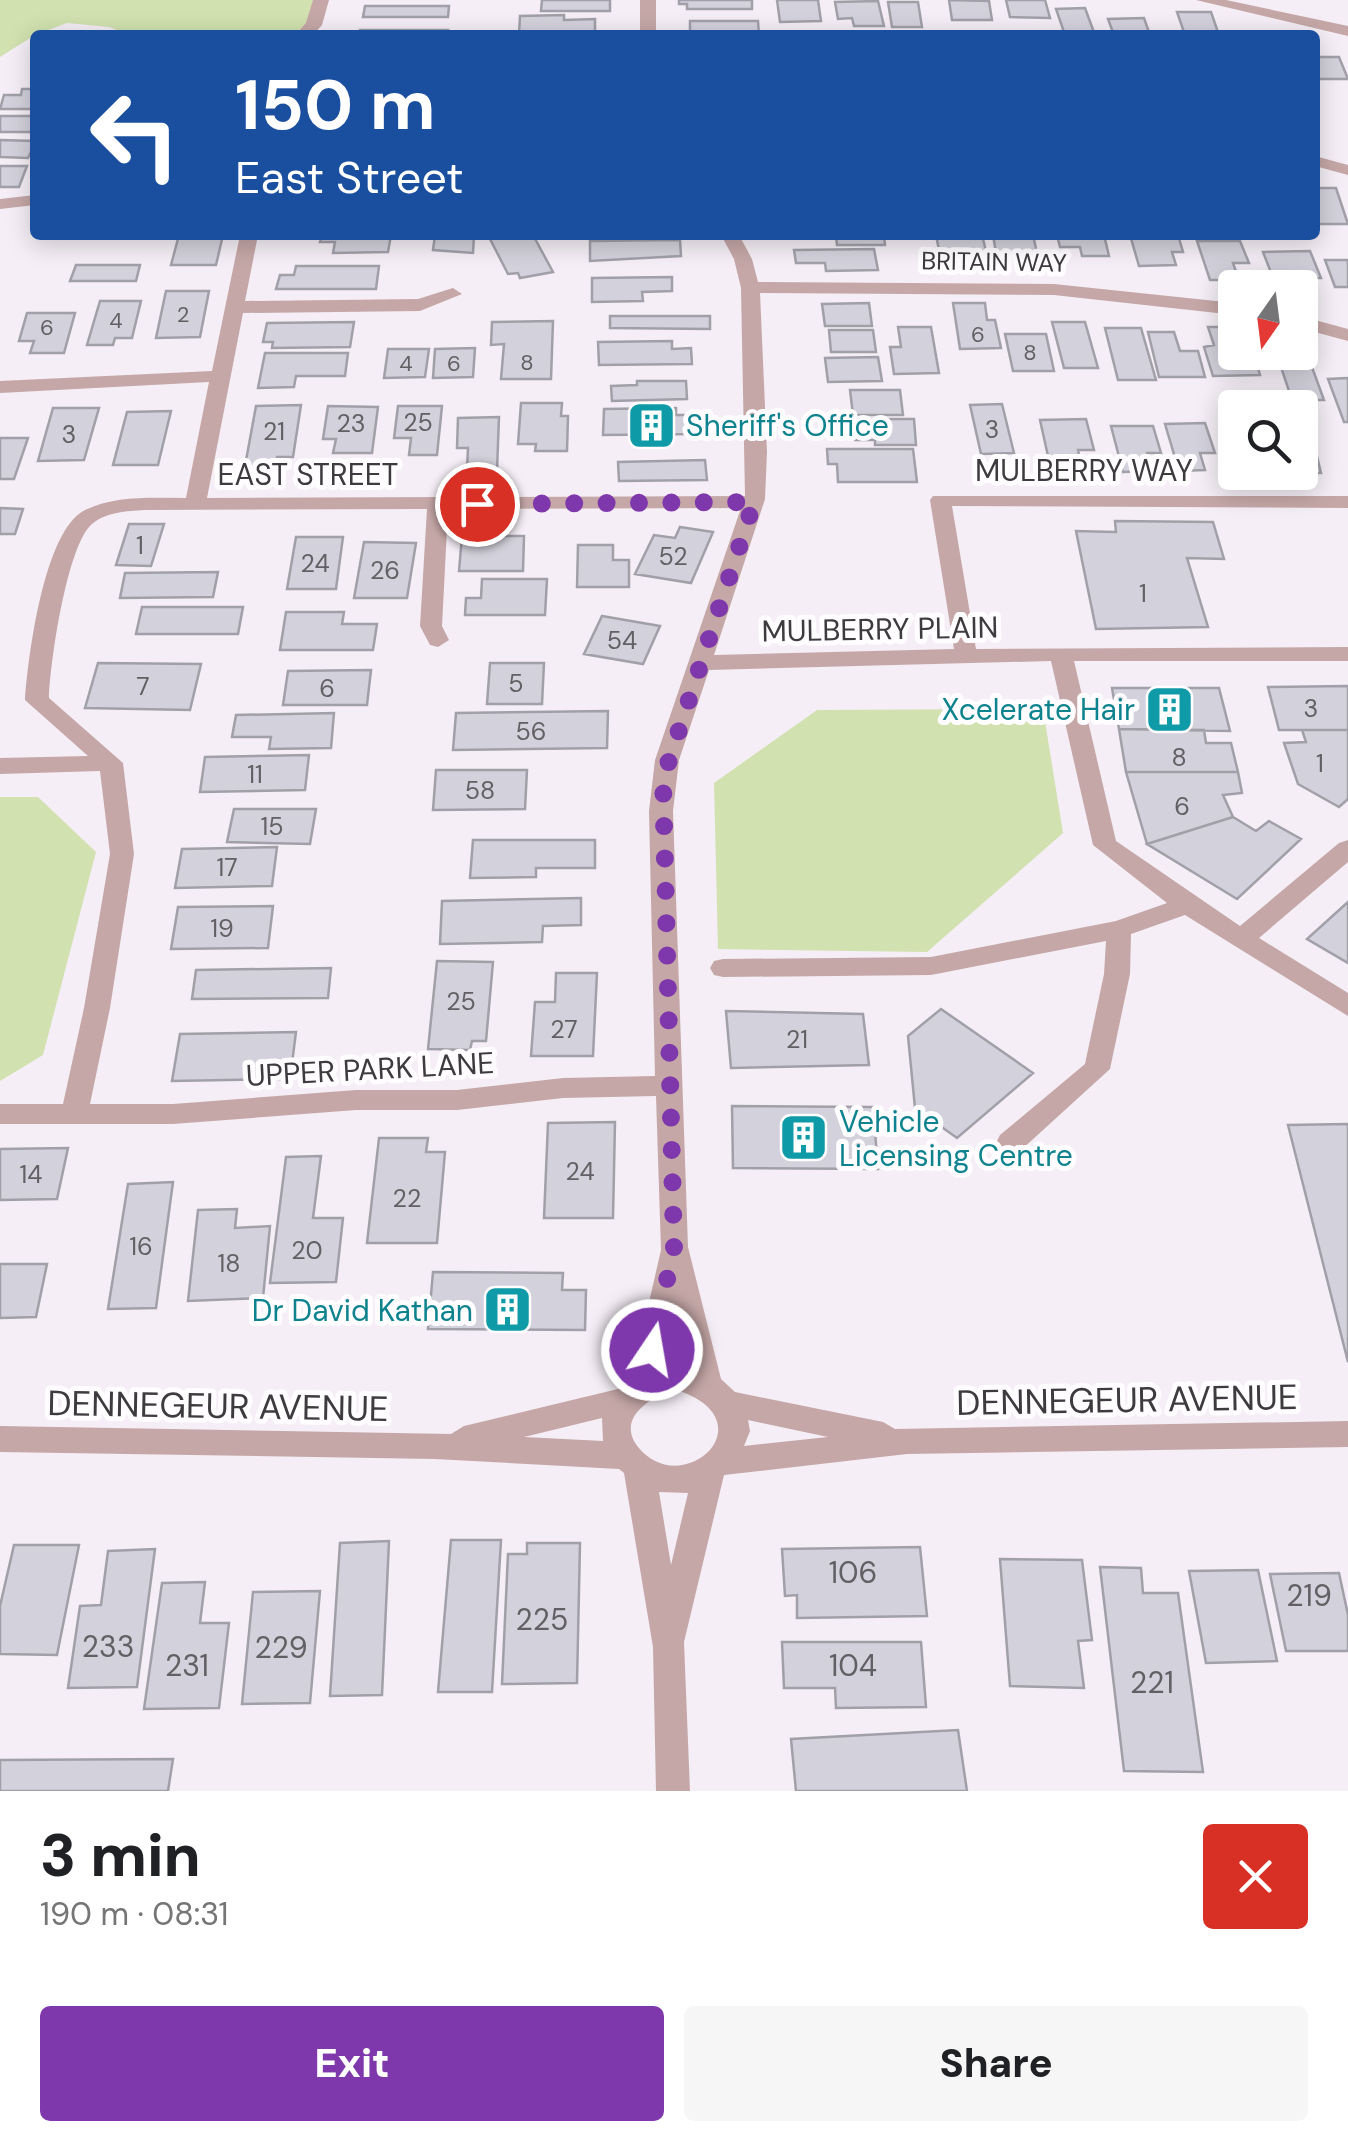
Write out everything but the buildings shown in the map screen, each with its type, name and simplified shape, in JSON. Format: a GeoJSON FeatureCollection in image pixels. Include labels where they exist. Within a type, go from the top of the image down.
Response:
{"type":"FeatureCollection","features":[{"type":"Feature","properties":{"kind":"street"},"geometry":{"type":"LineString","coordinates":[[308,30],[314,25],[321,0]]}},
{"type":"Feature","properties":{"kind":"street"},"geometry":{"type":"LineString","coordinates":[[648,0],[648,30]]}},
{"type":"Feature","properties":{"kind":"street"},"geometry":{"type":"LineString","coordinates":[[1204,0],[1348,32]]}},
{"type":"Feature","properties":{"kind":"street"},"geometry":{"type":"LineString","coordinates":[[1320,162],[1348,170]]}},
{"type":"Feature","properties":{"kind":"street"},"geometry":{"type":"LineString","coordinates":[[0,204],[30,201]]}},
{"type":"Feature","properties":{"kind":"street","name":"EAST STREET"},"geometry":{"type":"LineString","coordinates":[[248,240],[195,504],[754,502]]}},
{"type":"Feature","properties":{"kind":"street"},"geometry":{"type":"LineString","coordinates":[[669,1647],[715,1467],[736,1432],[718,1394],[674,1247],[663,779],[754,502],[757,452],[750,288],[743,258],[733,240]]}},
{"type":"Feature","properties":{"kind":"street","name":"BRITAIN WAY"},"geometry":{"type":"LineString","coordinates":[[750,288],[1018,286],[1096,290],[1218,308]]}},
{"type":"Feature","properties":{"kind":"street"},"geometry":{"type":"LineString","coordinates":[[234,307],[420,305],[453,294]]}},
{"type":"Feature","properties":{"kind":"street"},"geometry":{"type":"LineString","coordinates":[[1318,327],[1348,335]]}},
{"type":"Feature","properties":{"kind":"street"},"geometry":{"type":"LineString","coordinates":[[0,387],[221,376]]}},
{"type":"Feature","properties":{"kind":"street","name":"MULBERRY WAY"},"geometry":{"type":"LineString","coordinates":[[966,656],[940,500],[1348,502]]}},
{"type":"Feature","properties":{"kind":"street"},"geometry":{"type":"LineString","coordinates":[[74,1113],[97,1008],[122,837],[111,764],[37,700],[36,673],[74,530],[95,513],[113,507],[195,504]]}},
{"type":"Feature","properties":{"kind":"street"},"geometry":{"type":"LineString","coordinates":[[438,504],[431,626],[438,640]]}},
{"type":"Feature","properties":{"kind":"street"},"geometry":{"type":"LineString","coordinates":[[1061,654],[1105,845],[1187,905],[1348,1006]]}},
{"type":"Feature","properties":{"kind":"street","name":"MULBERRY PLAIN"},"geometry":{"type":"LineString","coordinates":[[700,663],[1061,654],[1348,654]]}},
{"type":"Feature","properties":{"kind":"street"},"geometry":{"type":"LineString","coordinates":[[0,766],[111,764]]}},
{"type":"Feature","properties":{"kind":"street"},"geometry":{"type":"LineString","coordinates":[[1241,940],[1348,849]]}},
{"type":"Feature","properties":{"kind":"street"},"geometry":{"type":"LineString","coordinates":[[724,968],[931,966],[1119,929],[1187,905]]}},
{"type":"Feature","properties":{"kind":"street"},"geometry":{"type":"LineString","coordinates":[[1010,1144],[1097,1069],[1117,974],[1119,929]]}},
{"type":"Feature","properties":{"kind":"street","name":"UPPER PARK LANE"},"geometry":{"type":"LineString","coordinates":[[0,1114],[173,1114],[356,1100],[458,1100],[564,1088],[668,1086]]}},
{"type":"Feature","properties":{"kind":"street"},"geometry":{"type":"LineString","coordinates":[[673,1791],[669,1647],[633,1462],[620,1445],[617,1421],[636,1392],[674,1247]]}},
{"type":"Feature","properties":{"kind":"street"},"geometry":{"type":"LineString","coordinates":[[636,1392],[677,1377],[718,1394]]}},
{"type":"Feature","properties":{"kind":"street","name":"DENNEGEUR AVENUE"},"geometry":{"type":"LineString","coordinates":[[435,1446],[636,1392]]}},
{"type":"Feature","properties":{"kind":"street","name":"DENNEGEUR AVENUE"},"geometry":{"type":"LineString","coordinates":[[718,1394],[908,1441]]}},
{"type":"Feature","properties":{"kind":"street","name":"DENNEGEUR AVENUE"},"geometry":{"type":"LineString","coordinates":[[715,1467],[908,1441],[1348,1434]]}},
{"type":"Feature","properties":{"kind":"street","name":"DENNEGEUR AVENUE"},"geometry":{"type":"LineString","coordinates":[[0,1439],[435,1446],[633,1462]]}},
{"type":"Feature","properties":{"kind":"street"},"geometry":{"type":"LineString","coordinates":[[633,1462],[672,1480],[715,1467]]}},
{"type":"Feature","properties":{"kind":"green space"},"geometry":{"type":"Polygon","coordinates":[[[0,0],[313,0],[309,24],[299,30],[116,30],[67,23],[48,30],[30,30],[30,38],[0,57],[0,0]]]}},
{"type":"Feature","properties":{"kind":"green space"},"geometry":{"type":"Polygon","coordinates":[[[1043,709],[1063,833],[927,952],[718,949],[714,783],[817,710],[1043,709]]]}},
{"type":"Feature","properties":{"kind":"green space"},"geometry":{"type":"Polygon","coordinates":[[[0,797],[38,797],[96,852],[43,1055],[0,1081],[0,797]]]}},
{"type":"Feature","properties":{"kind":"place","name":"Sheriff's Office"},"geometry":{"type":"Point","coordinates":[651,425]}},
{"type":"Feature","properties":{"kind":"place","name":"Xcelerate Hair"},"geometry":{"type":"Point","coordinates":[1170,709]}},
{"type":"Feature","properties":{"kind":"place","name":"Vehicle Licensing Centre"},"geometry":{"type":"Point","coordinates":[804,1138]}},
{"type":"Feature","properties":{"kind":"place","name":"Dr David Kathan"},"geometry":{"type":"Point","coordinates":[508,1310]}},
{"type":"Feature","properties":{"kind":"route"},"geometry":{"type":"LineString","coordinates":[[477,504],[754,502],[663,779],[674,1247],[652,1350]]}}]}
